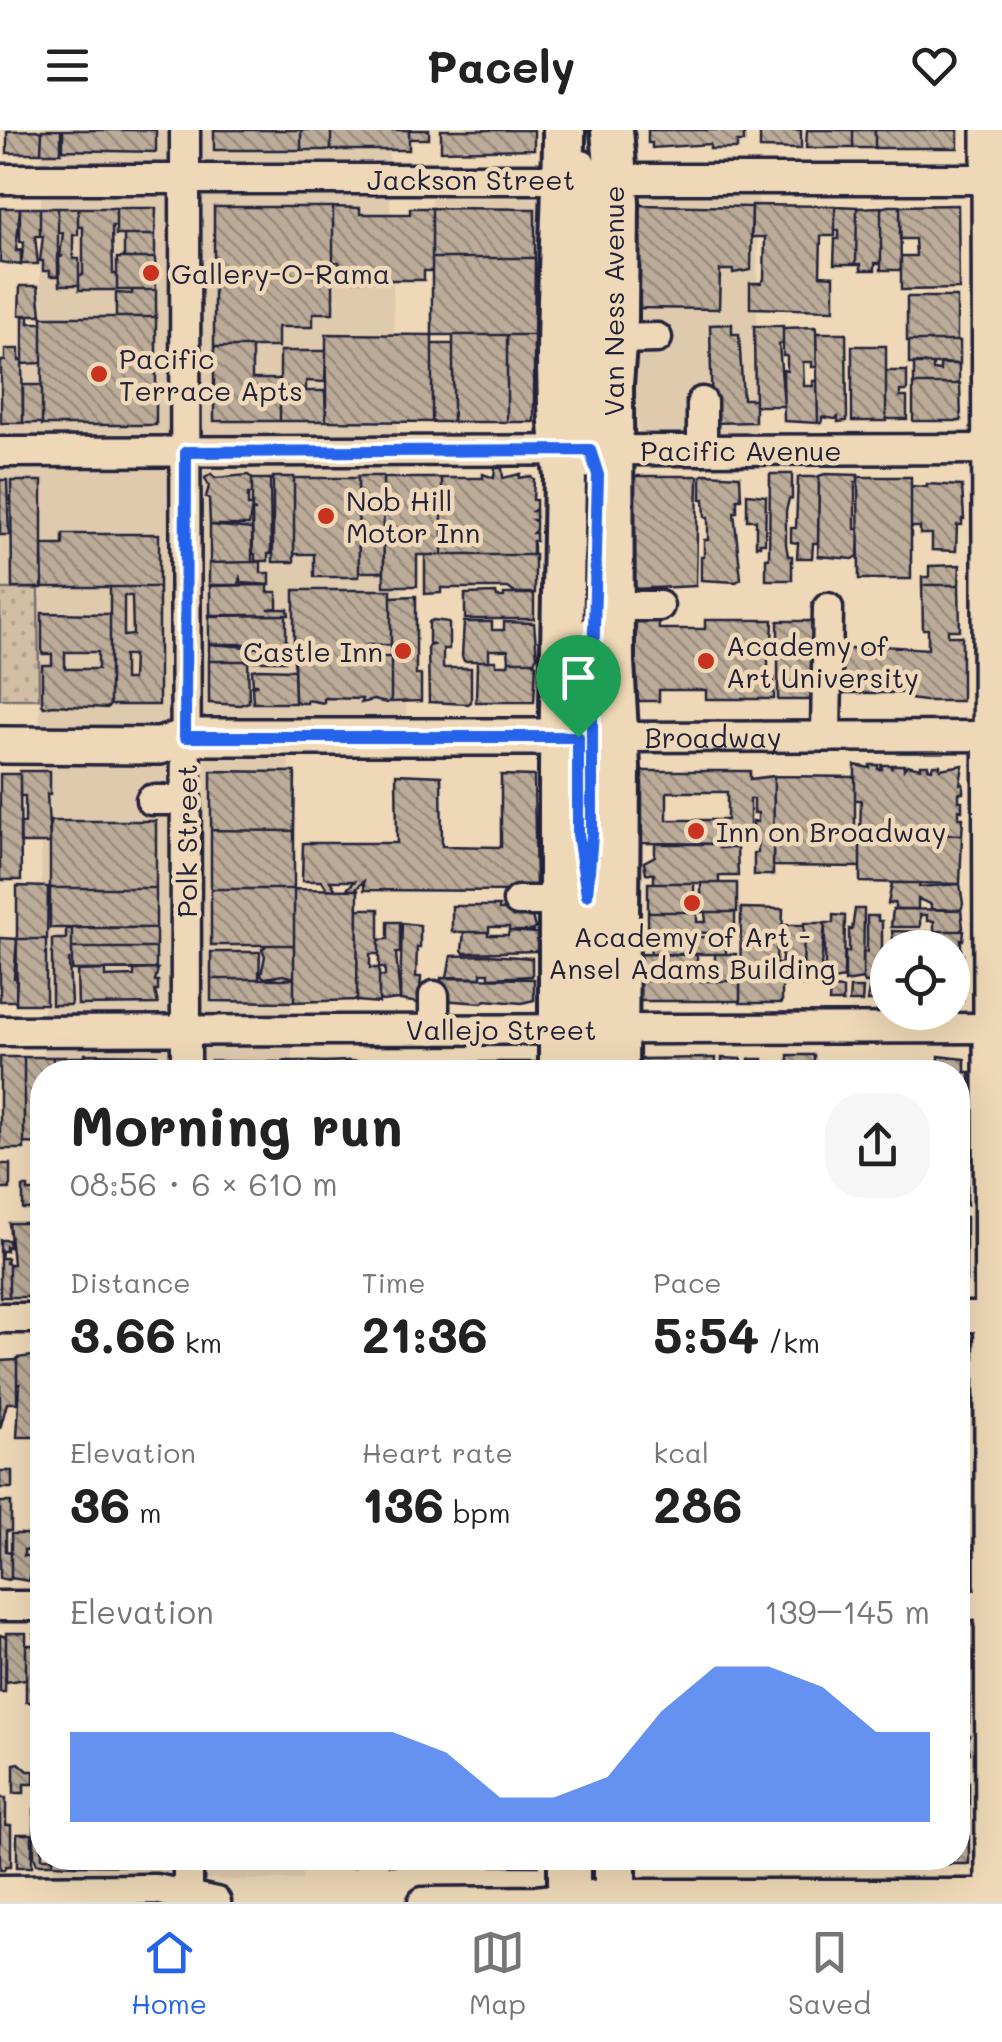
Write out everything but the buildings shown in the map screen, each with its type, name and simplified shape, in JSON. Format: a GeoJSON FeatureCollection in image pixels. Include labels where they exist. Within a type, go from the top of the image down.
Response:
{"type":"FeatureCollection","features":[{"type":"Feature","properties":{"kind":"highway","name":"Van Ness Avenue"},"geometry":{"type":"LineString","coordinates":[[564,130],[589,180],[616,339],[588,450],[565,474],[565,564],[587,737],[589,1029],[568,1060]]}},
{"type":"Feature","properties":{"kind":"highway","name":"Van Ness Avenue"},"geometry":{"type":"LineString","coordinates":[[609,1060],[589,1029],[574,898],[587,737],[613,662],[613,606],[559,277],[589,180],[612,130]]}},
{"type":"Feature","properties":{"kind":"main road"},"geometry":{"type":"LineString","coordinates":[[990,130],[996,179],[997,450],[996,1897]]}},
{"type":"Feature","properties":{"kind":"main road","name":"Broadway"},"geometry":{"type":"LineString","coordinates":[[0,724],[160,726],[185,737]]}},
{"type":"Feature","properties":{"kind":"main road","name":"Broadway"},"geometry":{"type":"LineString","coordinates":[[0,744],[78,758],[160,746],[185,737],[587,737]]}},
{"type":"Feature","properties":{"kind":"street","name":"Polk Street"},"geometry":{"type":"LineString","coordinates":[[184,130],[186,1060]]}},
{"type":"Feature","properties":{"kind":"street"},"geometry":{"type":"LineString","coordinates":[[580,130],[580,159],[589,180]]}},
{"type":"Feature","properties":{"kind":"street"},"geometry":{"type":"LineString","coordinates":[[589,180],[596,159],[596,130]]}},
{"type":"Feature","properties":{"kind":"street","name":"Jackson Street"},"geometry":{"type":"LineString","coordinates":[[0,180],[996,179]]}},
{"type":"Feature","properties":{"kind":"street"},"geometry":{"type":"LineString","coordinates":[[616,339],[657,338]]}},
{"type":"Feature","properties":{"kind":"street"},"geometry":{"type":"LineString","coordinates":[[702,402],[702,450]]}},
{"type":"Feature","properties":{"kind":"street","name":"Pacific Avenue"},"geometry":{"type":"LineString","coordinates":[[0,452],[997,450]]}},
{"type":"Feature","properties":{"kind":"street"},"geometry":{"type":"LineString","coordinates":[[613,606],[658,606]]}},
{"type":"Feature","properties":{"kind":"street"},"geometry":{"type":"LineString","coordinates":[[826,736],[828,608]]}},
{"type":"Feature","properties":{"kind":"street","name":"Broadway"},"geometry":{"type":"LineString","coordinates":[[587,737],[997,736]]}},
{"type":"Feature","properties":{"kind":"street"},"geometry":{"type":"LineString","coordinates":[[152,800],[186,800]]}},
{"type":"Feature","properties":{"kind":"street"},"geometry":{"type":"LineString","coordinates":[[518,901],[574,898]]}},
{"type":"Feature","properties":{"kind":"street"},"geometry":{"type":"LineString","coordinates":[[434,996],[434,1030]]}},
{"type":"Feature","properties":{"kind":"street","name":"Vallejo Street"},"geometry":{"type":"LineString","coordinates":[[0,1030],[997,1028]]}},
{"type":"Feature","properties":{"kind":"street"},"geometry":{"type":"LineString","coordinates":[[588,1060],[589,1029]]}},
{"type":"Feature","properties":{"kind":"street"},"geometry":{"type":"LineString","coordinates":[[970,1317],[997,1317]]}},
{"type":"Feature","properties":{"kind":"street"},"geometry":{"type":"LineString","coordinates":[[0,1318],[30,1318]]}},
{"type":"Feature","properties":{"kind":"street"},"geometry":{"type":"LineString","coordinates":[[970,1605],[998,1605]]}},
{"type":"Feature","properties":{"kind":"street"},"geometry":{"type":"LineString","coordinates":[[0,1606],[30,1606]]}},
{"type":"Feature","properties":{"kind":"street"},"geometry":{"type":"LineString","coordinates":[[188,1870],[188,1899]]}},
{"type":"Feature","properties":{"kind":"street"},"geometry":{"type":"LineString","coordinates":[[580,1870],[578,1880],[594,1888]]}},
{"type":"Feature","properties":{"kind":"street"},"geometry":{"type":"LineString","coordinates":[[422,1902],[536,1901],[594,1888],[996,1897]]}},
{"type":"Feature","properties":{"kind":"street"},"geometry":{"type":"LineString","coordinates":[[0,1890],[156,1889],[216,1902]]}},
{"type":"Feature","properties":{"kind":"shaded area"},"geometry":{"type":"Polygon","coordinates":[[[42,130],[388,130],[407,737],[289,738],[292,1060],[44,1060],[38,589],[0,589],[0,360],[39,357],[42,130]]]}},
{"type":"Feature","properties":{"kind":"shaded area"},"geometry":{"type":"Polygon","coordinates":[[[758,197],[756,434],[639,434],[627,265],[437,265],[431,198],[758,197]]]}},
{"type":"Feature","properties":{"kind":"shaded area"},"geometry":{"type":"Polygon","coordinates":[[[0,589],[38,589],[39,699],[0,699],[0,589]]]}},
{"type":"Feature","properties":{"kind":"shaded area"},"geometry":{"type":"Polygon","coordinates":[[[970,1620],[1002,1620],[1002,1707],[972,1708],[971,1729],[970,1620]]]}},
{"type":"Feature","properties":{"kind":"shaded area"},"geometry":{"type":"Polygon","coordinates":[[[53,1870],[302,1870],[302,1880],[53,1878],[53,1870]]]}},
{"type":"Feature","properties":{"kind":"place","name":"Gallery-O-Rama"},"geometry":{"type":"Point","coordinates":[151,273]}},
{"type":"Feature","properties":{"kind":"place","name":"Pacific Terrace Apts"},"geometry":{"type":"Point","coordinates":[99,374]}},
{"type":"Feature","properties":{"kind":"place","name":"Nob Hill Motor Inn"},"geometry":{"type":"Point","coordinates":[326,516]}},
{"type":"Feature","properties":{"kind":"place","name":"Castle Inn"},"geometry":{"type":"Point","coordinates":[403,651]}},
{"type":"Feature","properties":{"kind":"place","name":"Academy of Art University"},"geometry":{"type":"Point","coordinates":[706,661]}},
{"type":"Feature","properties":{"kind":"place","name":"Inn on Broadway"},"geometry":{"type":"Point","coordinates":[696,831]}},
{"type":"Feature","properties":{"kind":"place","name":"Academy of Art - Ansel Adams Building"},"geometry":{"type":"Point","coordinates":[692,903]}},
{"type":"Feature","properties":{"kind":"route"},"geometry":{"type":"LineString","coordinates":[[590,450],[598,475],[592,835],[587,895],[578,834],[578,737],[185,737],[186,452],[590,450]]}}]}
